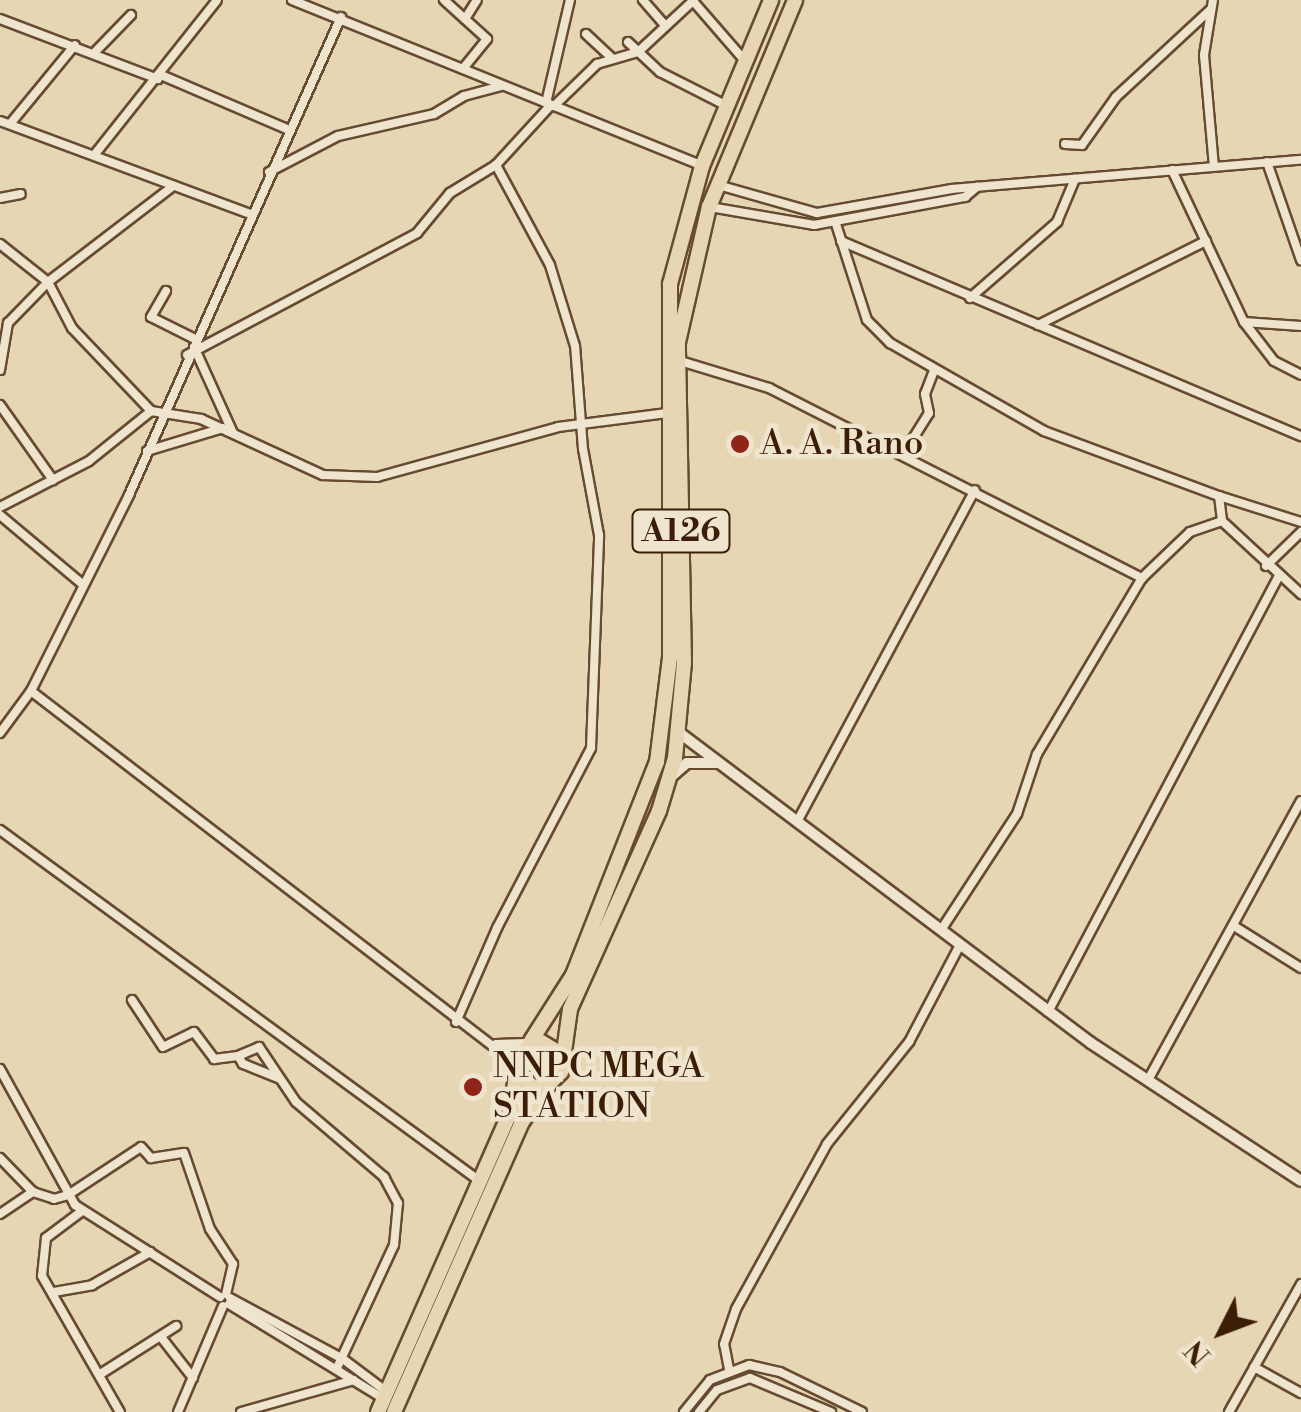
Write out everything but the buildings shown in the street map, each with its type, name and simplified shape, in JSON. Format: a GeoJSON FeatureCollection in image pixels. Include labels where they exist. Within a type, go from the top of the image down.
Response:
{"type":"FeatureCollection","features":[{"type":"Feature","properties":{"kind":"highway","name":"A126"},"geometry":{"type":"LineString","coordinates":[[390,1403],[513,1106],[516,1068],[573,976],[657,762],[670,657],[670,284],[702,166],[771,0]]}},
{"type":"Feature","properties":{"kind":"highway","name":"A126"},"geometry":{"type":"LineString","coordinates":[[390,1403],[522,1122],[562,1072],[570,1009],[670,780],[681,734],[677,360],[710,208],[795,0]]}},
{"type":"Feature","properties":{"kind":"highway"},"geometry":{"type":"LineString","coordinates":[[529,1042],[551,1043],[562,1059]]}},
{"type":"Feature","properties":{"kind":"highway"},"geometry":{"type":"LineString","coordinates":[[516,1068],[533,1087],[548,1086]]}},
{"type":"Feature","properties":{"kind":"street"},"geometry":{"type":"LineString","coordinates":[[96,154],[217,0]]}},
{"type":"Feature","properties":{"kind":"street"},"geometry":{"type":"LineString","coordinates":[[292,0],[702,166]]}},
{"type":"Feature","properties":{"kind":"street"},"geometry":{"type":"LineString","coordinates":[[324,11],[330,0]]}},
{"type":"Feature","properties":{"kind":"street"},"geometry":{"type":"LineString","coordinates":[[444,0],[487,40],[462,69]]}},
{"type":"Feature","properties":{"kind":"street"},"geometry":{"type":"LineString","coordinates":[[466,20],[477,0]]}},
{"type":"Feature","properties":{"kind":"street"},"geometry":{"type":"LineString","coordinates":[[550,105],[569,0]]}},
{"type":"Feature","properties":{"kind":"street"},"geometry":{"type":"LineString","coordinates":[[643,0],[663,23]]}},
{"type":"Feature","properties":{"kind":"street"},"geometry":{"type":"LineString","coordinates":[[629,46],[638,52],[663,23],[694,1],[745,61]]}},
{"type":"Feature","properties":{"kind":"street"},"geometry":{"type":"LineString","coordinates":[[1065,144],[1082,144],[1116,97],[1212,5]]}},
{"type":"Feature","properties":{"kind":"street"},"geometry":{"type":"LineString","coordinates":[[1212,5],[1204,54],[1214,167]]}},
{"type":"Feature","properties":{"kind":"street"},"geometry":{"type":"LineString","coordinates":[[94,53],[131,15]]}},
{"type":"Feature","properties":{"kind":"street"},"geometry":{"type":"LineString","coordinates":[[1,729],[31,690],[147,451],[340,17]]}},
{"type":"Feature","properties":{"kind":"street"},"geometry":{"type":"LineString","coordinates":[[0,18],[287,129]]}},
{"type":"Feature","properties":{"kind":"street"},"geometry":{"type":"LineString","coordinates":[[586,34],[610,57]]}},
{"type":"Feature","properties":{"kind":"street"},"geometry":{"type":"LineString","coordinates":[[75,45],[5,123],[250,214]]}},
{"type":"Feature","properties":{"kind":"street"},"geometry":{"type":"LineString","coordinates":[[193,348],[417,233],[450,193],[496,165],[550,105],[629,46]]}},
{"type":"Feature","properties":{"kind":"street"},"geometry":{"type":"LineString","coordinates":[[629,46],[727,106]]}},
{"type":"Feature","properties":{"kind":"street"},"geometry":{"type":"LineString","coordinates":[[268,173],[338,136],[434,114],[464,96],[502,86]]}},
{"type":"Feature","properties":{"kind":"street"},"geometry":{"type":"LineString","coordinates":[[718,184],[812,213],[977,187],[1301,160]]}},
{"type":"Feature","properties":{"kind":"street"},"geometry":{"type":"LineString","coordinates":[[1267,162],[1301,260]]}},
{"type":"Feature","properties":{"kind":"street"},"geometry":{"type":"LineString","coordinates":[[456,1022],[497,928],[554,830],[590,748],[599,535],[580,422],[576,346],[550,265],[496,165]]}},
{"type":"Feature","properties":{"kind":"street"},"geometry":{"type":"LineString","coordinates":[[1172,170],[1244,322],[1274,360],[1301,375]]}},
{"type":"Feature","properties":{"kind":"street"},"geometry":{"type":"LineString","coordinates":[[970,298],[1057,222],[1075,179]]}},
{"type":"Feature","properties":{"kind":"street"},"geometry":{"type":"LineString","coordinates":[[0,370],[8,323],[48,282],[173,186]]}},
{"type":"Feature","properties":{"kind":"street"},"geometry":{"type":"LineString","coordinates":[[710,208],[733,206],[807,224],[965,197],[977,187]]}},
{"type":"Feature","properties":{"kind":"street"},"geometry":{"type":"LineString","coordinates":[[0,198],[20,194]]}},
{"type":"Feature","properties":{"kind":"street"},"geometry":{"type":"LineString","coordinates":[[834,221],[868,320],[890,344],[1044,431],[1301,522]]}},
{"type":"Feature","properties":{"kind":"street"},"geometry":{"type":"LineString","coordinates":[[841,241],[1301,436]]}},
{"type":"Feature","properties":{"kind":"street"},"geometry":{"type":"LineString","coordinates":[[1038,325],[1206,241]]}},
{"type":"Feature","properties":{"kind":"street"},"geometry":{"type":"LineString","coordinates":[[0,244],[48,282],[72,328],[151,411],[222,428],[323,474],[358,480],[580,422],[667,413]]}},
{"type":"Feature","properties":{"kind":"street"},"geometry":{"type":"LineString","coordinates":[[166,291],[151,317],[193,348],[233,433]]}},
{"type":"Feature","properties":{"kind":"street"},"geometry":{"type":"LineString","coordinates":[[1244,322],[1301,326]]}},
{"type":"Feature","properties":{"kind":"street"},"geometry":{"type":"LineString","coordinates":[[677,360],[769,388],[904,453],[1142,578]]}},
{"type":"Feature","properties":{"kind":"street"},"geometry":{"type":"LineString","coordinates":[[904,453],[930,413],[925,394],[934,370]]}},
{"type":"Feature","properties":{"kind":"street"},"geometry":{"type":"LineString","coordinates":[[0,403],[53,480]]}},
{"type":"Feature","properties":{"kind":"street"},"geometry":{"type":"LineString","coordinates":[[0,506],[89,461],[151,411]]}},
{"type":"Feature","properties":{"kind":"street"},"geometry":{"type":"LineString","coordinates":[[147,451],[222,428]]}},
{"type":"Feature","properties":{"kind":"street"},"geometry":{"type":"LineString","coordinates":[[799,818],[975,490]]}},
{"type":"Feature","properties":{"kind":"street"},"geometry":{"type":"LineString","coordinates":[[1220,496],[1222,522],[1301,594]]}},
{"type":"Feature","properties":{"kind":"street"},"geometry":{"type":"LineString","coordinates":[[0,515],[82,583]]}},
{"type":"Feature","properties":{"kind":"street"},"geometry":{"type":"LineString","coordinates":[[941,930],[1017,814],[1036,754],[1142,578],[1190,532],[1222,522]]}},
{"type":"Feature","properties":{"kind":"street"},"geometry":{"type":"LineString","coordinates":[[1266,566],[1301,532]]}},
{"type":"Feature","properties":{"kind":"street"},"geometry":{"type":"LineString","coordinates":[[1048,1012],[1278,577]]}},
{"type":"Feature","properties":{"kind":"street"},"geometry":{"type":"LineString","coordinates":[[31,690],[298,893],[456,1022],[496,1044],[516,1068]]}},
{"type":"Feature","properties":{"kind":"street"},"geometry":{"type":"LineString","coordinates":[[681,734],[799,818],[1048,1012],[1301,1181]]}},
{"type":"Feature","properties":{"kind":"street"},"geometry":{"type":"LineString","coordinates":[[670,780],[686,763],[717,763]]}},
{"type":"Feature","properties":{"kind":"street"},"geometry":{"type":"LineString","coordinates":[[1148,1080],[1301,801]]}},
{"type":"Feature","properties":{"kind":"street"},"geometry":{"type":"LineString","coordinates":[[0,830],[481,1182]]}},
{"type":"Feature","properties":{"kind":"street"},"geometry":{"type":"LineString","coordinates":[[1234,926],[1301,968]]}},
{"type":"Feature","properties":{"kind":"street"},"geometry":{"type":"LineString","coordinates":[[729,1369],[724,1344],[736,1309],[827,1144],[909,1042],[960,945]]}},
{"type":"Feature","properties":{"kind":"street"},"geometry":{"type":"LineString","coordinates":[[132,1000],[163,1047],[194,1032],[214,1059],[238,1056],[259,1047],[296,1102],[384,1176],[398,1203],[394,1245],[337,1368]]}},
{"type":"Feature","properties":{"kind":"street"},"geometry":{"type":"LineString","coordinates":[[496,1044],[529,1042]]}},
{"type":"Feature","properties":{"kind":"street"},"geometry":{"type":"LineString","coordinates":[[238,1056],[243,1064],[278,1078]]}},
{"type":"Feature","properties":{"kind":"street"},"geometry":{"type":"LineString","coordinates":[[0,1069],[68,1195],[82,1212],[390,1403]]}},
{"type":"Feature","properties":{"kind":"street"},"geometry":{"type":"LineString","coordinates":[[0,1158],[33,1192],[54,1200],[68,1195],[141,1146],[151,1158],[184,1152],[210,1229],[233,1264],[226,1300],[178,1412]]}},
{"type":"Feature","properties":{"kind":"street"},"geometry":{"type":"LineString","coordinates":[[0,1214],[33,1192]]}},
{"type":"Feature","properties":{"kind":"street"},"geometry":{"type":"LineString","coordinates":[[82,1212],[46,1238],[42,1276],[102,1373],[120,1412]]}},
{"type":"Feature","properties":{"kind":"street"},"geometry":{"type":"LineString","coordinates":[[54,1292],[92,1286],[150,1252]]}},
{"type":"Feature","properties":{"kind":"street"},"geometry":{"type":"LineString","coordinates":[[1229,1412],[1301,1284]]}},
{"type":"Feature","properties":{"kind":"street"},"geometry":{"type":"LineString","coordinates":[[226,1300],[342,1359],[390,1403]]}},
{"type":"Feature","properties":{"kind":"street"},"geometry":{"type":"LineString","coordinates":[[102,1373],[176,1326]]}},
{"type":"Feature","properties":{"kind":"street"},"geometry":{"type":"LineString","coordinates":[[161,1336],[193,1378]]}},
{"type":"Feature","properties":{"kind":"street"},"geometry":{"type":"LineString","coordinates":[[1254,1366],[1301,1393]]}},
{"type":"Feature","properties":{"kind":"street"},"geometry":{"type":"LineString","coordinates":[[684,1412],[702,1386],[729,1369],[770,1368],[862,1412]]}},
{"type":"Feature","properties":{"kind":"street"},"geometry":{"type":"LineString","coordinates":[[698,1412],[717,1390],[750,1378],[831,1412]]}},
{"type":"Feature","properties":{"kind":"street"},"geometry":{"type":"LineString","coordinates":[[240,1412],[354,1380]]}},
{"type":"Feature","properties":{"kind":"place","name":"A. A. Rano"},"geometry":{"type":"Point","coordinates":[740,444]}},
{"type":"Feature","properties":{"kind":"place","name":"NNPC MEGA STATION"},"geometry":{"type":"Point","coordinates":[473,1087]}}]}
